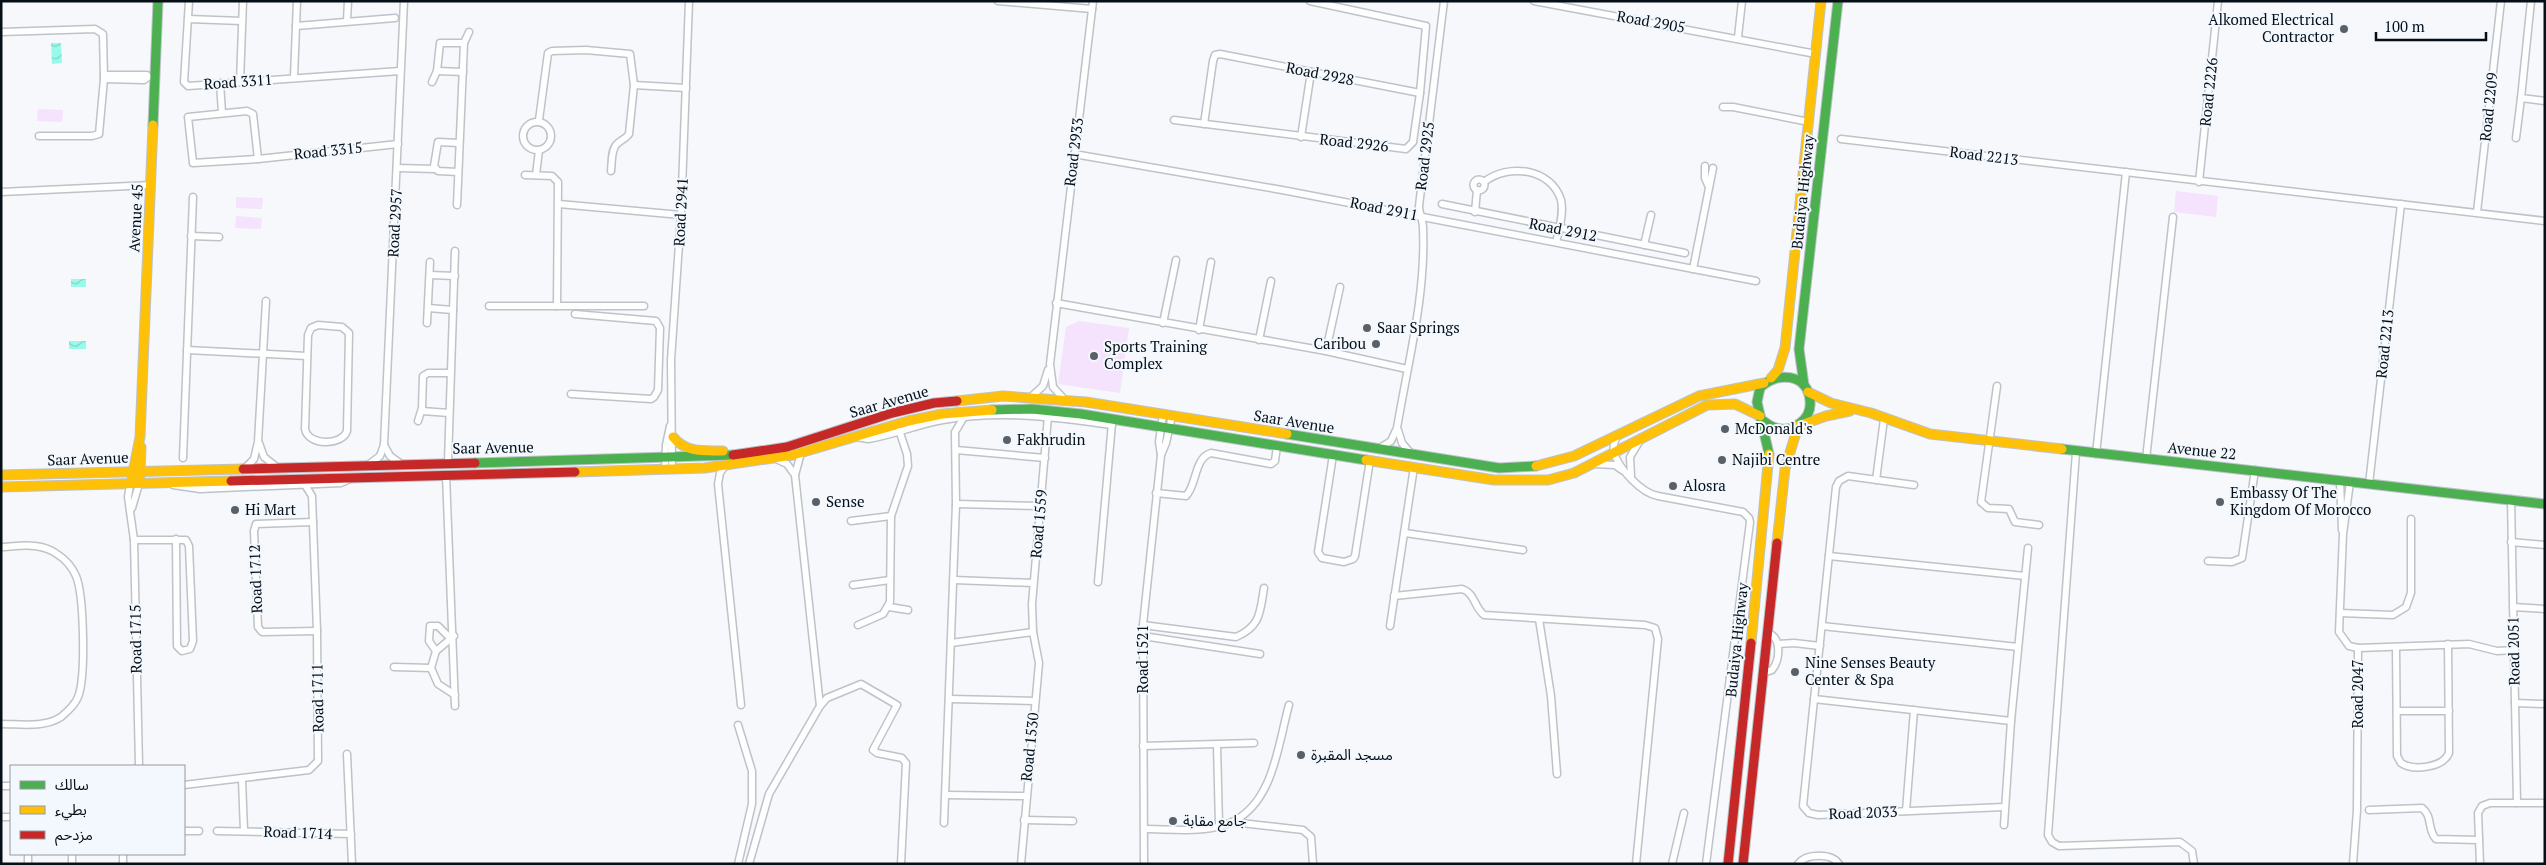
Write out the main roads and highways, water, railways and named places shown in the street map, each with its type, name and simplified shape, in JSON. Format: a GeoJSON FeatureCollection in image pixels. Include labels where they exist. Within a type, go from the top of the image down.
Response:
{"type":"FeatureCollection","features":[{"type":"Feature","properties":{"kind":"water"},"geometry":{"type":"Polygon","coordinates":[[[51,43],[61,43],[62,63],[52,64],[51,43]]]}},
{"type":"Feature","properties":{"kind":"water"},"geometry":{"type":"Polygon","coordinates":[[[71,279],[86,279],[86,287],[71,287],[71,279]]]}},
{"type":"Feature","properties":{"kind":"water"},"geometry":{"type":"Polygon","coordinates":[[[69,341],[86,341],[86,349],[69,349],[69,341]]]}},
{"type":"Feature","properties":{"kind":"place","name":"Alkomed Electrical Contractor"},"geometry":{"type":"Point","coordinates":[2344,29]}},
{"type":"Feature","properties":{"kind":"place","name":"Saar Springs"},"geometry":{"type":"Point","coordinates":[1367,328]}},
{"type":"Feature","properties":{"kind":"place","name":"Caribou"},"geometry":{"type":"Point","coordinates":[1376,344]}},
{"type":"Feature","properties":{"kind":"place","name":"Sports Training Complex"},"geometry":{"type":"Point","coordinates":[1094,356]}},
{"type":"Feature","properties":{"kind":"place","name":"McDonald's"},"geometry":{"type":"Point","coordinates":[1725,429]}},
{"type":"Feature","properties":{"kind":"place","name":"Fakhrudin"},"geometry":{"type":"Point","coordinates":[1007,440]}},
{"type":"Feature","properties":{"kind":"place","name":"Najibi Centre"},"geometry":{"type":"Point","coordinates":[1722,460]}},
{"type":"Feature","properties":{"kind":"place","name":"Alosra"},"geometry":{"type":"Point","coordinates":[1673,486]}},
{"type":"Feature","properties":{"kind":"place","name":"Sense"},"geometry":{"type":"Point","coordinates":[816,502]}},
{"type":"Feature","properties":{"kind":"place","name":"Embassy Of The Kingdom Of Morocco"},"geometry":{"type":"Point","coordinates":[2220,502]}},
{"type":"Feature","properties":{"kind":"place","name":"Hi Mart"},"geometry":{"type":"Point","coordinates":[235,510]}},
{"type":"Feature","properties":{"kind":"place","name":"Nine Senses Beauty Center & Spa"},"geometry":{"type":"Point","coordinates":[1795,672]}},
{"type":"Feature","properties":{"kind":"place","name":"مسجد المقبرة"},"geometry":{"type":"Point","coordinates":[1301,755]}},
{"type":"Feature","properties":{"kind":"place","name":"جامع مقابة"},"geometry":{"type":"Point","coordinates":[1173,821]}}]}
